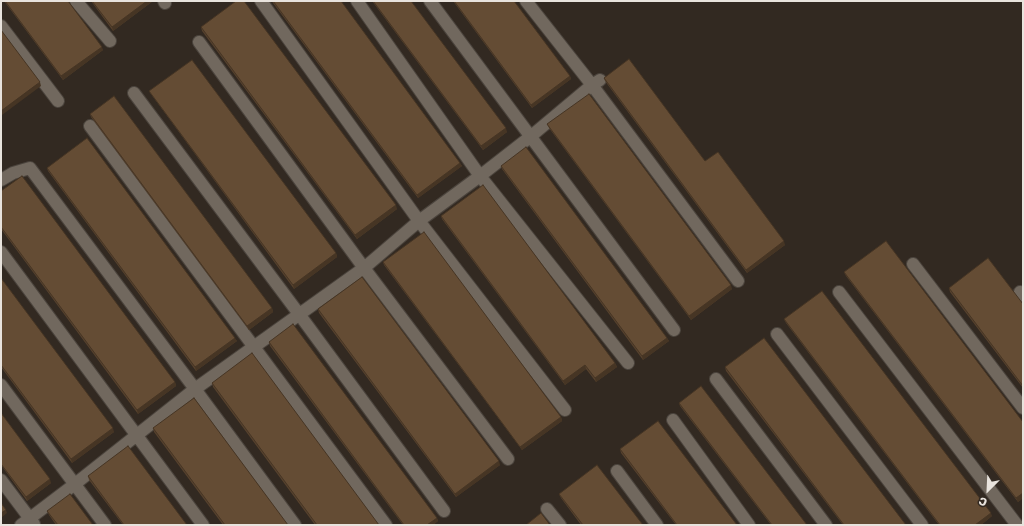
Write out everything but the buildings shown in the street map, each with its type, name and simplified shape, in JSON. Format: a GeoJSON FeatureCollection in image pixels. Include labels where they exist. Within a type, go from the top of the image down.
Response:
{"type":"FeatureCollection","features":[{"type":"Feature","properties":{"kind":"lane"},"geometry":{"type":"LineString","coordinates":[[76,1],[110,41]]}},
{"type":"Feature","properties":{"kind":"lane"},"geometry":{"type":"LineString","coordinates":[[261,1],[420,221],[565,410]]}},
{"type":"Feature","properties":{"kind":"lane"},"geometry":{"type":"LineString","coordinates":[[357,1],[480,176],[628,363]]}},
{"type":"Feature","properties":{"kind":"lane"},"geometry":{"type":"LineString","coordinates":[[430,1],[674,330]]}},
{"type":"Feature","properties":{"kind":"lane"},"geometry":{"type":"LineString","coordinates":[[526,1],[596,83],[738,281]]}},
{"type":"Feature","properties":{"kind":"lane"},"geometry":{"type":"LineString","coordinates":[[1,26],[58,101]]}},
{"type":"Feature","properties":{"kind":"lane"},"geometry":{"type":"LineString","coordinates":[[199,42],[364,268],[508,459]]}},
{"type":"Feature","properties":{"kind":"lane"},"geometry":{"type":"LineString","coordinates":[[1,480],[28,523],[195,389],[364,268],[420,221],[530,137],[596,83]]}},
{"type":"Feature","properties":{"kind":"lane"},"geometry":{"type":"LineString","coordinates":[[134,93],[444,511]]}},
{"type":"Feature","properties":{"kind":"lane"},"geometry":{"type":"LineString","coordinates":[[90,126],[386,525]]}},
{"type":"Feature","properties":{"kind":"lane"},"geometry":{"type":"LineString","coordinates":[[1,180],[13,173],[30,168],[295,525]]}},
{"type":"Feature","properties":{"kind":"lane"},"geometry":{"type":"LineString","coordinates":[[1,252],[203,525]]}},
{"type":"Feature","properties":{"kind":"lane"},"geometry":{"type":"LineString","coordinates":[[913,264],[1023,408]]}},
{"type":"Feature","properties":{"kind":"lane"},"geometry":{"type":"LineString","coordinates":[[839,292],[1015,521]]}},
{"type":"Feature","properties":{"kind":"lane"},"geometry":{"type":"LineString","coordinates":[[777,334],[922,525]]}},
{"type":"Feature","properties":{"kind":"lane"},"geometry":{"type":"LineString","coordinates":[[716,378],[826,525]]}},
{"type":"Feature","properties":{"kind":"lane"},"geometry":{"type":"LineString","coordinates":[[1,385],[105,525]]}},
{"type":"Feature","properties":{"kind":"lane"},"geometry":{"type":"LineString","coordinates":[[673,420],[749,525]]}},
{"type":"Feature","properties":{"kind":"lane"},"geometry":{"type":"LineString","coordinates":[[617,471],[657,525]]}},
{"type":"Feature","properties":{"kind":"lane"},"geometry":{"type":"LineString","coordinates":[[547,509],[560,525]]}}]}
